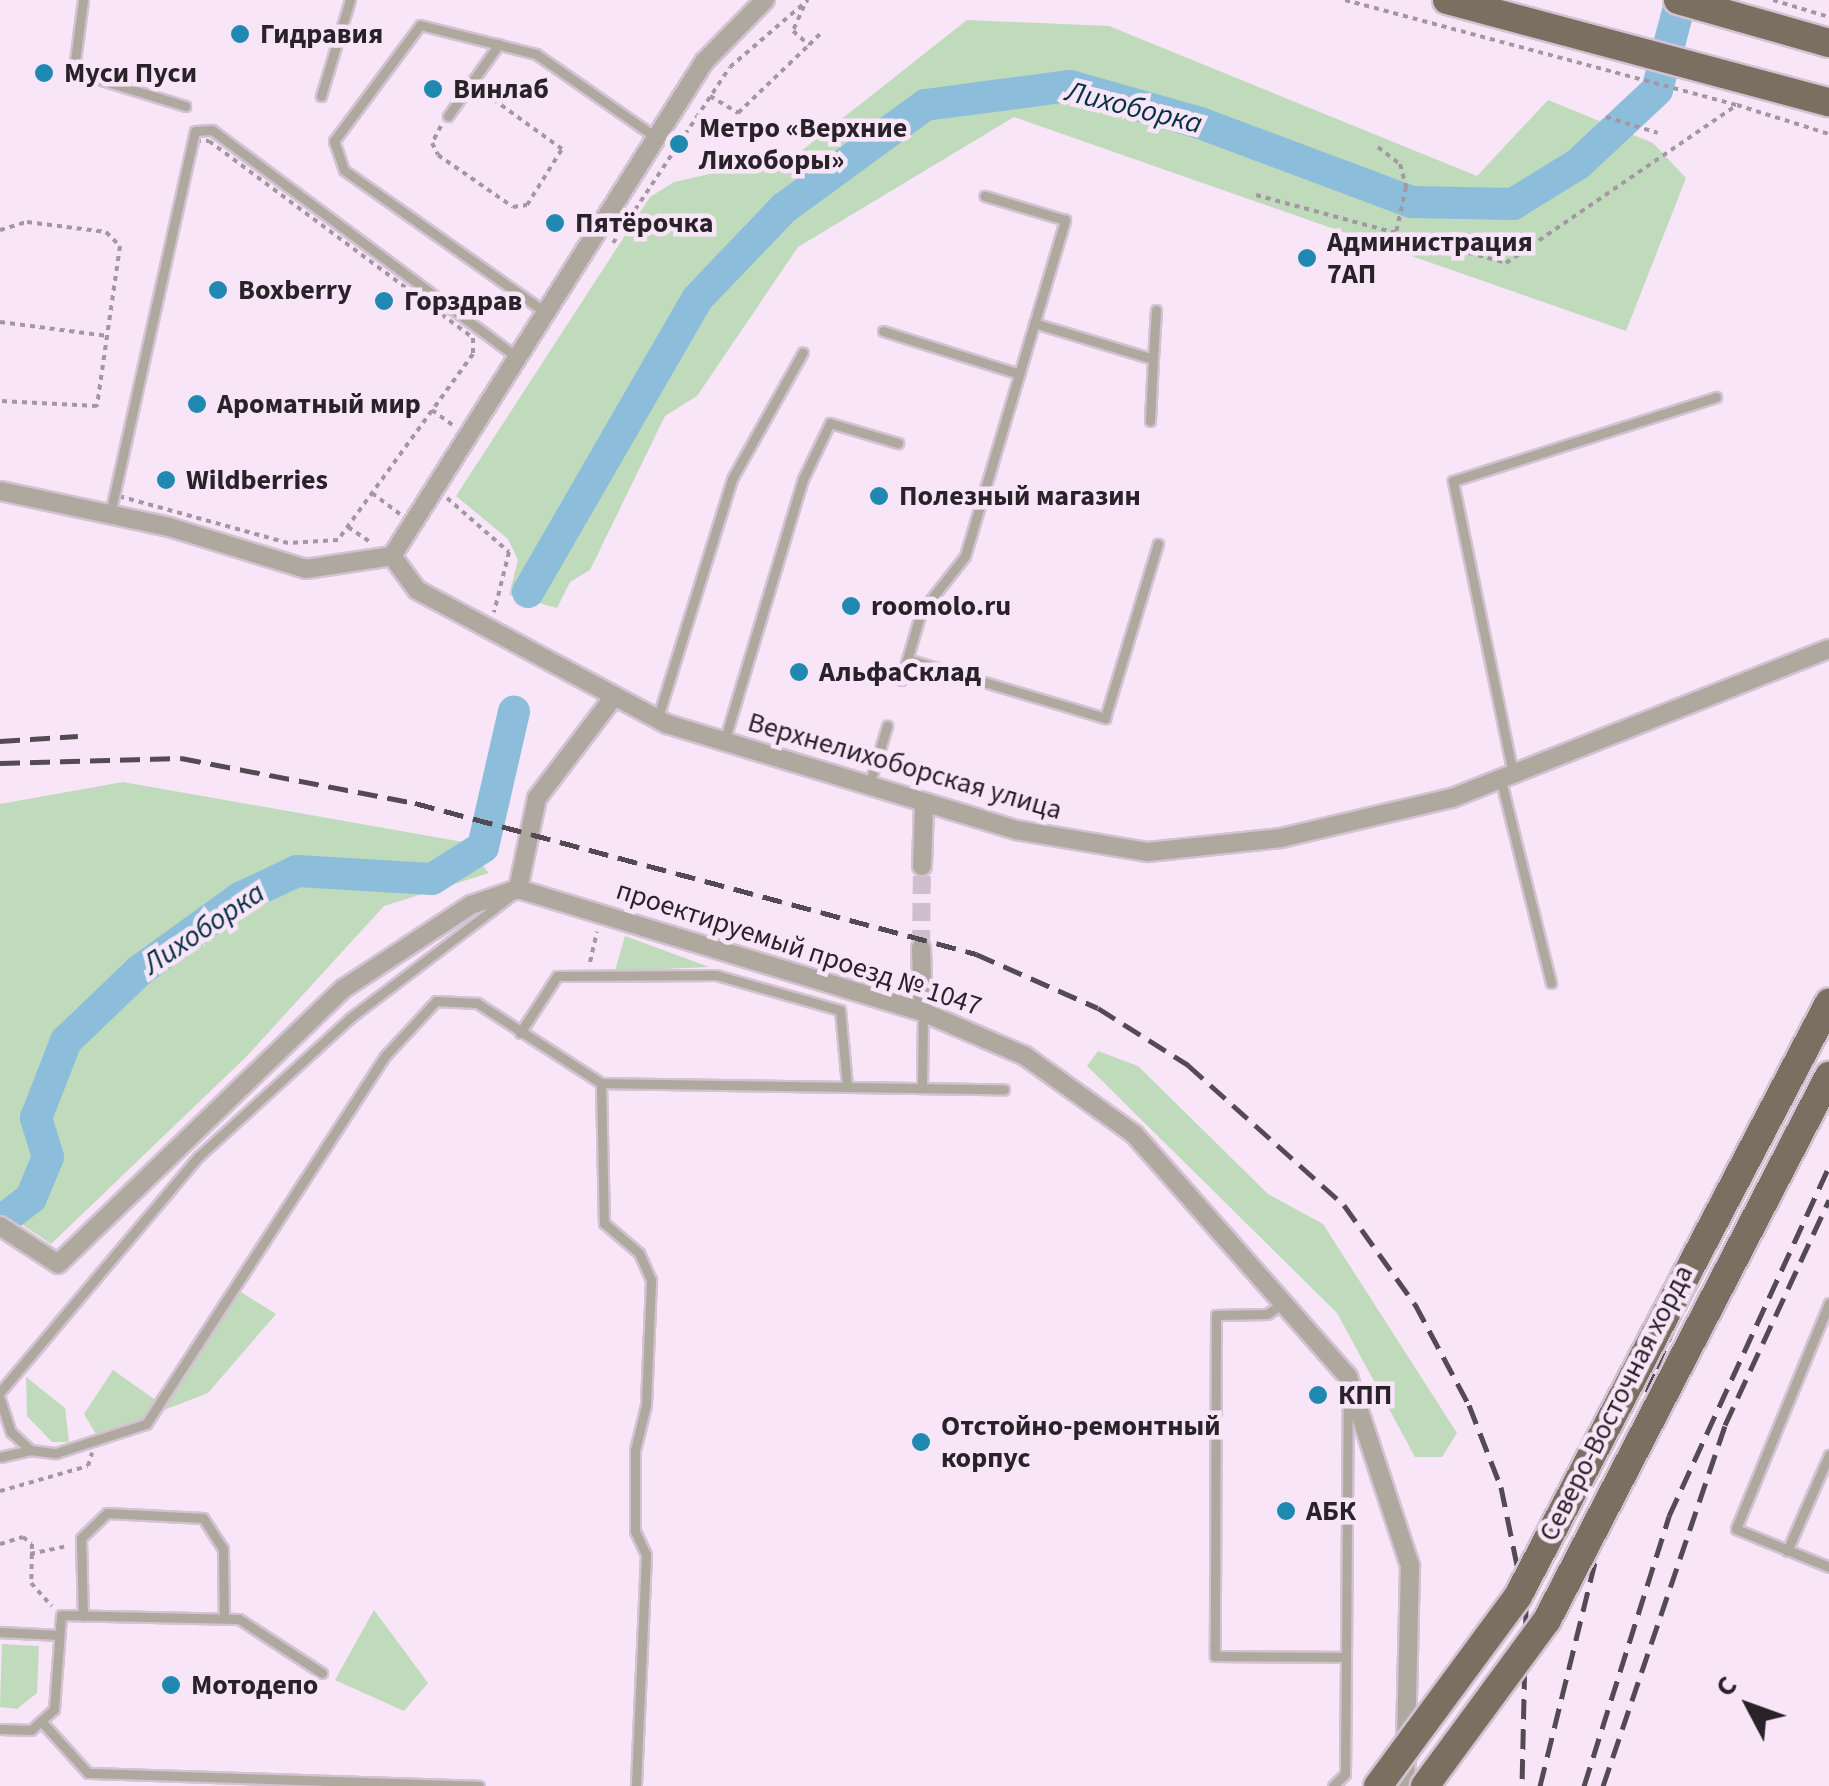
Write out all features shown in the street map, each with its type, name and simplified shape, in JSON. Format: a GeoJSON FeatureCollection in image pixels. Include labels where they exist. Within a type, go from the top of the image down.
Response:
{"type":"FeatureCollection","features":[{"type":"Feature","properties":{"kind":"main road"},"geometry":{"type":"LineString","coordinates":[[1446,0],[1829,102]]}},
{"type":"Feature","properties":{"kind":"main road"},"geometry":{"type":"LineString","coordinates":[[1678,0],[1829,43]]}},
{"type":"Feature","properties":{"kind":"main road","name":"Северо-Восточная хорда"},"geometry":{"type":"LineString","coordinates":[[1378,1786],[1518,1596],[1829,1004]]}},
{"type":"Feature","properties":{"kind":"main road","name":"Северо-Восточная хорда"},"geometry":{"type":"LineString","coordinates":[[1425,1786],[1547,1620],[1740,1233],[1829,1076]]}},
{"type":"Feature","properties":{"kind":"street"},"geometry":{"type":"LineString","coordinates":[[0,491],[110,514],[306,569],[392,556],[410,521],[704,62],[765,0]]}},
{"type":"Feature","properties":{"kind":"street","name":"Верхнелихоборская улица"},"geometry":{"type":"LineString","coordinates":[[392,556],[416,590],[492,619],[613,698],[657,720],[924,805],[1099,847],[1194,850],[1281,838],[1507,778],[1829,649]]}},
{"type":"Feature","properties":{"kind":"street"},"geometry":{"type":"LineString","coordinates":[[0,1226],[58,1264],[80,1249],[128,1189],[343,989],[471,905],[518,890],[536,798],[613,698]]}},
{"type":"Feature","properties":{"kind":"street"},"geometry":{"type":"LineString","coordinates":[[922,866],[924,805]]}},
{"type":"Feature","properties":{"kind":"street","name":"проектируемый проезд № 1047"},"geometry":{"type":"LineString","coordinates":[[518,890],[923,1012],[1025,1056],[1134,1134],[1288,1300],[1348,1377],[1410,1566],[1404,1786]]}},
{"type":"Feature","properties":{"kind":"street"},"geometry":{"type":"LineString","coordinates":[[921,948],[923,1012]]}},
{"type":"Feature","properties":{"kind":"lane"},"geometry":{"type":"LineString","coordinates":[[83,0],[75,62],[85,76],[185,106]]}},
{"type":"Feature","properties":{"kind":"lane"},"geometry":{"type":"LineString","coordinates":[[321,96],[350,0]]}},
{"type":"Feature","properties":{"kind":"lane"},"geometry":{"type":"LineString","coordinates":[[546,312],[332,156],[334,141],[414,28],[499,44],[546,68],[657,138]]}},
{"type":"Feature","properties":{"kind":"lane"},"geometry":{"type":"LineString","coordinates":[[448,116],[499,44]]}},
{"type":"Feature","properties":{"kind":"lane"},"geometry":{"type":"LineString","coordinates":[[110,514],[196,130],[212,130],[516,357]]}},
{"type":"Feature","properties":{"kind":"lane"},"geometry":{"type":"LineString","coordinates":[[900,680],[920,612],[965,556],[1065,220],[985,196]]}},
{"type":"Feature","properties":{"kind":"lane"},"geometry":{"type":"LineString","coordinates":[[1150,421],[1156,310]]}},
{"type":"Feature","properties":{"kind":"lane"},"geometry":{"type":"LineString","coordinates":[[1034,323],[1154,360]]}},
{"type":"Feature","properties":{"kind":"lane"},"geometry":{"type":"LineString","coordinates":[[883,331],[1020,374]]}},
{"type":"Feature","properties":{"kind":"lane"},"geometry":{"type":"LineString","coordinates":[[657,720],[732,480],[803,352]]}},
{"type":"Feature","properties":{"kind":"lane"},"geometry":{"type":"LineString","coordinates":[[1551,983],[1507,778],[1453,481],[1716,397]]}},
{"type":"Feature","properties":{"kind":"lane"},"geometry":{"type":"LineString","coordinates":[[724,742],[804,479],[830,424],[898,444]]}},
{"type":"Feature","properties":{"kind":"lane"},"geometry":{"type":"LineString","coordinates":[[907,659],[1105,718],[1158,544]]}},
{"type":"Feature","properties":{"kind":"lane"},"geometry":{"type":"LineString","coordinates":[[868,788],[887,726]]}},
{"type":"Feature","properties":{"kind":"lane"},"geometry":{"type":"LineString","coordinates":[[30,1450],[11,1432],[0,1395],[199,1156],[350,1018],[518,890]]}},
{"type":"Feature","properties":{"kind":"lane"},"geometry":{"type":"LineString","coordinates":[[520,1033],[557,976],[716,976],[840,1010],[847,1086]]}},
{"type":"Feature","properties":{"kind":"lane"},"geometry":{"type":"LineString","coordinates":[[0,1457],[30,1450],[56,1453],[146,1424],[418,1018],[436,1002],[460,998],[602,1082],[1004,1088]]}},
{"type":"Feature","properties":{"kind":"lane"},"geometry":{"type":"LineString","coordinates":[[922,1087],[923,1012]]}},
{"type":"Feature","properties":{"kind":"lane"},"geometry":{"type":"LineString","coordinates":[[602,1082],[604,1223],[640,1253],[651,1280],[646,1406],[635,1450],[636,1531],[646,1555],[636,1786]]}},
{"type":"Feature","properties":{"kind":"lane"},"geometry":{"type":"LineString","coordinates":[[1288,1300],[1267,1314],[1216,1315],[1215,1656],[1346,1657]]}},
{"type":"Feature","properties":{"kind":"lane"},"geometry":{"type":"LineString","coordinates":[[1829,1302],[1738,1507],[1736,1529],[1829,1567]]}},
{"type":"Feature","properties":{"kind":"lane"},"geometry":{"type":"LineString","coordinates":[[1332,1786],[1345,1774],[1348,1377]]}},
{"type":"Feature","properties":{"kind":"lane"},"geometry":{"type":"LineString","coordinates":[[1787,1550],[1829,1455]]}},
{"type":"Feature","properties":{"kind":"lane"},"geometry":{"type":"LineString","coordinates":[[83,1616],[81,1538],[107,1513],[203,1518],[224,1550],[224,1618]]}},
{"type":"Feature","properties":{"kind":"lane"},"geometry":{"type":"LineString","coordinates":[[0,1729],[32,1730],[54,1709],[61,1615],[239,1618],[322,1672]]}},
{"type":"Feature","properties":{"kind":"lane"},"geometry":{"type":"LineString","coordinates":[[0,1632],[59,1636]]}},
{"type":"Feature","properties":{"kind":"lane"},"geometry":{"type":"LineString","coordinates":[[41,1722],[88,1773],[479,1786]]}},
{"type":"Feature","properties":{"kind":"path"},"geometry":{"type":"LineString","coordinates":[[1346,0],[1691,99],[1737,104],[1829,134]]}},
{"type":"Feature","properties":{"kind":"path"},"geometry":{"type":"LineString","coordinates":[[1773,0],[1829,17]]}},
{"type":"Feature","properties":{"kind":"path"},"geometry":{"type":"LineString","coordinates":[[807,1],[793,31],[809,45]]}},
{"type":"Feature","properties":{"kind":"path"},"geometry":{"type":"LineString","coordinates":[[608,250],[710,96],[753,42],[807,1]]}},
{"type":"Feature","properties":{"kind":"path"},"geometry":{"type":"LineString","coordinates":[[710,96],[738,113],[820,34]]}},
{"type":"Feature","properties":{"kind":"path"},"geometry":{"type":"LineString","coordinates":[[448,116],[435,152],[513,207],[528,205],[562,149],[472,83]]}},
{"type":"Feature","properties":{"kind":"path"},"geometry":{"type":"LineString","coordinates":[[1256,196],[1506,262],[1737,104]]}},
{"type":"Feature","properties":{"kind":"path"},"geometry":{"type":"LineString","coordinates":[[1606,117],[1658,133]]}},
{"type":"Feature","properties":{"kind":"path"},"geometry":{"type":"LineString","coordinates":[[209,141],[473,338],[473,354],[372,493],[338,540],[301,544],[118,496],[196,142],[209,141]]}},
{"type":"Feature","properties":{"kind":"path"},"geometry":{"type":"LineString","coordinates":[[1378,147],[1400,164],[1406,187],[1396,233]]}},
{"type":"Feature","properties":{"kind":"path"},"geometry":{"type":"LineString","coordinates":[[0,230],[27,222],[114,234],[120,246],[108,336],[91,410],[0,401]]}},
{"type":"Feature","properties":{"kind":"path"},"geometry":{"type":"LineString","coordinates":[[0,322],[108,336]]}},
{"type":"Feature","properties":{"kind":"path"},"geometry":{"type":"LineString","coordinates":[[432,410],[466,434]]}},
{"type":"Feature","properties":{"kind":"path"},"geometry":{"type":"LineString","coordinates":[[436,511],[457,480]]}},
{"type":"Feature","properties":{"kind":"path"},"geometry":{"type":"LineString","coordinates":[[372,493],[410,521]]}},
{"type":"Feature","properties":{"kind":"path"},"geometry":{"type":"LineString","coordinates":[[446,497],[509,552],[492,619]]}},
{"type":"Feature","properties":{"kind":"path"},"geometry":{"type":"LineString","coordinates":[[478,602],[492,619]]}},
{"type":"Feature","properties":{"kind":"path"},"geometry":{"type":"LineString","coordinates":[[586,976],[599,928]]}},
{"type":"Feature","properties":{"kind":"path"},"geometry":{"type":"LineString","coordinates":[[0,1491],[88,1466],[97,1440]]}},
{"type":"Feature","properties":{"kind":"path"},"geometry":{"type":"LineString","coordinates":[[0,1544],[24,1537],[30,1554],[31,1583],[61,1615]]}},
{"type":"Feature","properties":{"kind":"path"},"geometry":{"type":"LineString","coordinates":[[30,1554],[81,1538]]}},
{"type":"Feature","properties":{"kind":"green space"},"geometry":{"type":"Polygon","coordinates":[[[967,20],[1109,26],[1477,176],[1548,100],[1653,143],[1686,178],[1626,331],[1014,117],[798,247],[697,396],[665,416],[590,570],[570,582],[557,608],[509,595],[518,560],[508,539],[456,496],[650,197],[674,182],[796,155],[967,20]]]}},
{"type":"Feature","properties":{"kind":"green space"},"geometry":{"type":"Polygon","coordinates":[[[123,782],[463,842],[489,873],[384,906],[246,1057],[51,1244],[0,1210],[0,804],[123,782]]]}},
{"type":"Feature","properties":{"kind":"green space"},"geometry":{"type":"Polygon","coordinates":[[[625,936],[709,967],[615,971],[625,936]]]}},
{"type":"Feature","properties":{"kind":"green space"},"geometry":{"type":"Polygon","coordinates":[[[1098,1051],[1138,1066],[1268,1194],[1323,1224],[1457,1433],[1442,1457],[1415,1457],[1337,1313],[1087,1066],[1098,1051]]]}},
{"type":"Feature","properties":{"kind":"green space"},"geometry":{"type":"Polygon","coordinates":[[[239,1291],[276,1314],[208,1393],[164,1410],[239,1291]]]}},
{"type":"Feature","properties":{"kind":"green space"},"geometry":{"type":"Polygon","coordinates":[[[113,1370],[157,1401],[143,1422],[97,1436],[84,1414],[113,1370]]]}},
{"type":"Feature","properties":{"kind":"green space"},"geometry":{"type":"Polygon","coordinates":[[[26,1377],[65,1408],[69,1442],[52,1442],[27,1416],[26,1377]]]}},
{"type":"Feature","properties":{"kind":"green space"},"geometry":{"type":"Polygon","coordinates":[[[374,1610],[428,1683],[404,1711],[335,1680],[374,1610]]]}},
{"type":"Feature","properties":{"kind":"green space"},"geometry":{"type":"Polygon","coordinates":[[[2,1644],[39,1646],[37,1693],[17,1709],[0,1707],[2,1644]]]}},
{"type":"Feature","properties":{"kind":"waterway","name":"Лихоборка"},"geometry":{"type":"LineString","coordinates":[[528,592],[697,299],[784,208],[925,105],[1070,86],[1200,123],[1411,202],[1513,204],[1578,164],[1657,90],[1681,0]]}},
{"type":"Feature","properties":{"kind":"waterway","name":"Лихоборка"},"geometry":{"type":"LineString","coordinates":[[0,1222],[31,1198],[48,1157],[36,1118],[66,1041],[139,971],[240,898],[297,871],[432,879],[483,847],[514,712]]}},
{"type":"Feature","properties":{"kind":"tunnel"},"geometry":{"type":"LineString","coordinates":[[921,948],[922,866]]}},
{"type":"Feature","properties":{"kind":"railway"},"geometry":{"type":"LineString","coordinates":[[0,741],[78,736]]}},
{"type":"Feature","properties":{"kind":"railway"},"geometry":{"type":"LineString","coordinates":[[0,763],[181,758],[415,803],[976,954],[1098,1008],[1188,1065],[1344,1205],[1415,1304],[1469,1405],[1501,1487],[1526,1609],[1522,1786]]}},
{"type":"Feature","properties":{"kind":"railway"},"geometry":{"type":"LineString","coordinates":[[1540,1786],[1616,1477],[1656,1368],[1714,1238],[1829,1028]]}},
{"type":"Feature","properties":{"kind":"railway"},"geometry":{"type":"LineString","coordinates":[[1584,1786],[1669,1516],[1829,1167]]}},
{"type":"Feature","properties":{"kind":"railway"},"geometry":{"type":"LineString","coordinates":[[1603,1786],[1725,1425],[1829,1200]]}},
{"type":"Feature","properties":{"kind":"place","name":"Гидравия"},"geometry":{"type":"Point","coordinates":[240,34]}},
{"type":"Feature","properties":{"kind":"place","name":"Муси Пуси"},"geometry":{"type":"Point","coordinates":[44,73]}},
{"type":"Feature","properties":{"kind":"place","name":"Винлаб"},"geometry":{"type":"Point","coordinates":[433,89]}},
{"type":"Feature","properties":{"kind":"place","name":"Метро «Верхние Лихоборы»"},"geometry":{"type":"Point","coordinates":[679,144]}},
{"type":"Feature","properties":{"kind":"place","name":"Пятёрочка"},"geometry":{"type":"Point","coordinates":[555,223]}},
{"type":"Feature","properties":{"kind":"place","name":"Администрация 7АП"},"geometry":{"type":"Point","coordinates":[1307,258]}},
{"type":"Feature","properties":{"kind":"place","name":"Boxberry"},"geometry":{"type":"Point","coordinates":[218,290]}},
{"type":"Feature","properties":{"kind":"place","name":"Горздрав"},"geometry":{"type":"Point","coordinates":[384,301]}},
{"type":"Feature","properties":{"kind":"place","name":"Ароматный мир"},"geometry":{"type":"Point","coordinates":[197,404]}},
{"type":"Feature","properties":{"kind":"place","name":"Wildberries"},"geometry":{"type":"Point","coordinates":[166,480]}},
{"type":"Feature","properties":{"kind":"place","name":"Полезный магазин"},"geometry":{"type":"Point","coordinates":[879,496]}},
{"type":"Feature","properties":{"kind":"place","name":"roomolo.ru"},"geometry":{"type":"Point","coordinates":[851,606]}},
{"type":"Feature","properties":{"kind":"place","name":"АльфаСклад"},"geometry":{"type":"Point","coordinates":[799,672]}},
{"type":"Feature","properties":{"kind":"place","name":"КПП"},"geometry":{"type":"Point","coordinates":[1318,1395]}},
{"type":"Feature","properties":{"kind":"place","name":"Отстойно-ремонтный корпус"},"geometry":{"type":"Point","coordinates":[921,1442]}},
{"type":"Feature","properties":{"kind":"place","name":"АБК"},"geometry":{"type":"Point","coordinates":[1286,1511]}},
{"type":"Feature","properties":{"kind":"place","name":"Мотодепо"},"geometry":{"type":"Point","coordinates":[171,1685]}}]}
